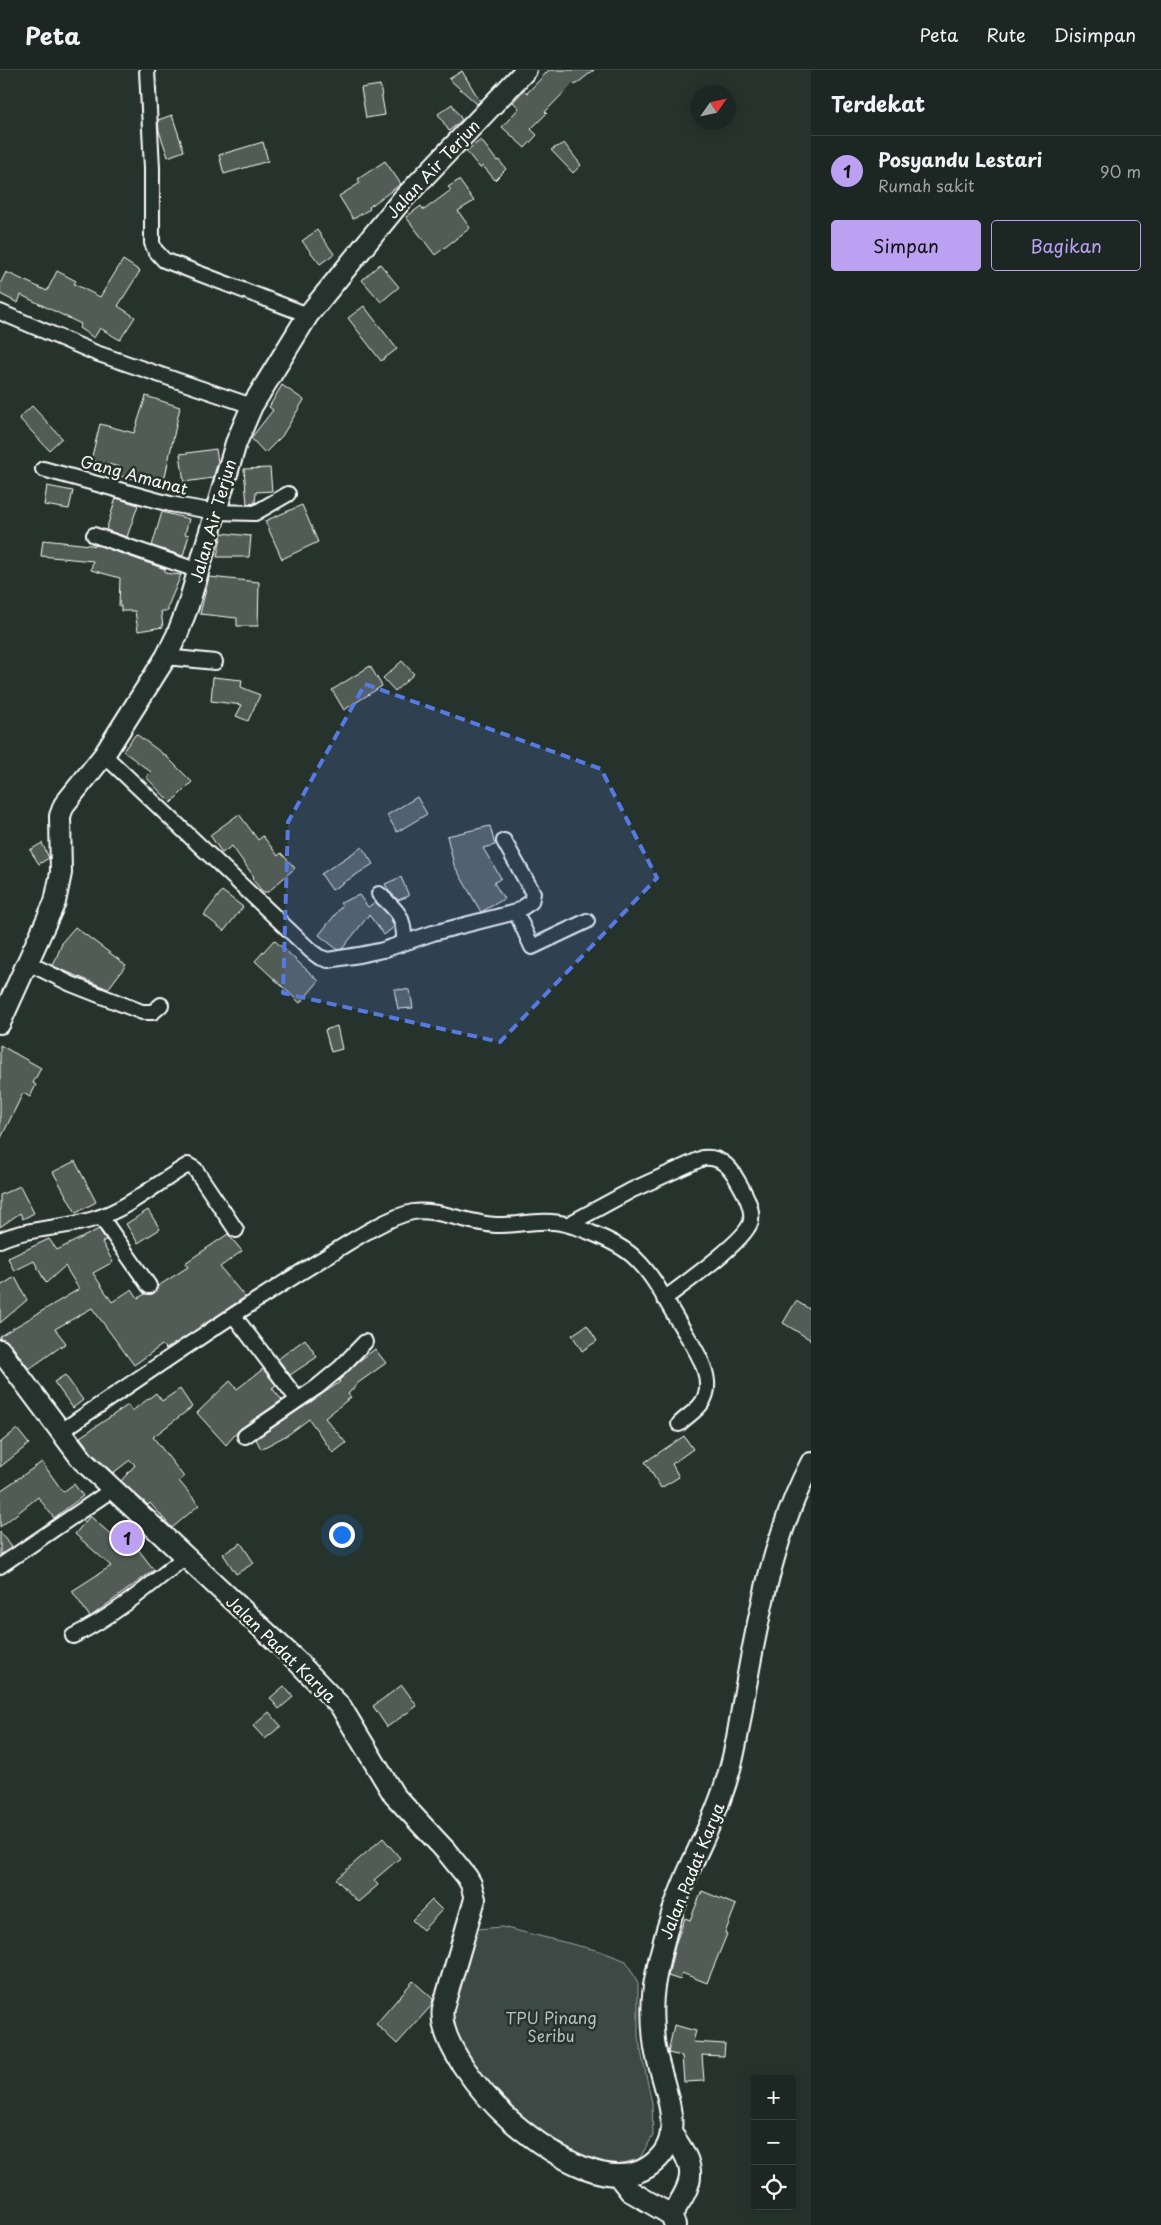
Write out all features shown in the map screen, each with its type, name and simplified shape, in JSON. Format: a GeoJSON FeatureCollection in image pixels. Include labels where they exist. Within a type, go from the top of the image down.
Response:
{"type":"FeatureCollection","features":[{"type":"Feature","properties":{"kind":"main road","name":"Jalan Air Terjun"},"geometry":{"type":"LineString","coordinates":[[0,1023],[55,902],[60,882],[62,810],[74,791],[104,755],[166,657],[184,620],[236,443],[252,406],[308,315],[401,201],[526,70]]}},
{"type":"Feature","properties":{"kind":"main road","name":"Jalan Padat Karya"},"geometry":{"type":"LineString","coordinates":[[0,1350],[78,1455],[295,1659],[341,1707],[394,1794],[446,1851],[471,1884],[474,1904],[442,2014],[447,2037],[458,2056],[489,2098],[532,2137],[573,2162],[596,2172],[619,2177]]}},
{"type":"Feature","properties":{"kind":"main road","name":"Jalan Padat Karya"},"geometry":{"type":"LineString","coordinates":[[671,2133],[671,2117],[658,2066],[653,2029],[653,1994],[658,1964],[665,1936],[683,1885],[709,1827],[730,1770],[753,1647],[768,1581],[785,1526],[811,1463]]}},
{"type":"Feature","properties":{"kind":"main road"},"geometry":{"type":"LineString","coordinates":[[619,2177],[638,2172],[657,2160],[667,2147],[671,2133]]}},
{"type":"Feature","properties":{"kind":"main road"},"geometry":{"type":"LineString","coordinates":[[619,2177],[638,2196],[673,2220],[686,2193],[692,2174],[689,2159],[671,2133]]}},
{"type":"Feature","properties":{"kind":"street"},"geometry":{"type":"LineString","coordinates":[[147,70],[152,176],[152,243],[155,250],[164,260],[308,315]]}},
{"type":"Feature","properties":{"kind":"street"},"geometry":{"type":"LineString","coordinates":[[0,312],[96,353],[252,406]]}},
{"type":"Feature","properties":{"kind":"street","name":"Gang Amanat"},"geometry":{"type":"LineString","coordinates":[[44,469],[170,504],[216,512],[254,513],[288,494]]}},
{"type":"Feature","properties":{"kind":"street"},"geometry":{"type":"LineString","coordinates":[[94,535],[199,571]]}},
{"type":"Feature","properties":{"kind":"street"},"geometry":{"type":"LineString","coordinates":[[166,657],[215,662]]}},
{"type":"Feature","properties":{"kind":"street"},"geometry":{"type":"LineString","coordinates":[[104,755],[319,957],[328,960],[383,950],[433,933],[516,912],[531,902],[533,893],[504,841]]}},
{"type":"Feature","properties":{"kind":"street"},"geometry":{"type":"LineString","coordinates":[[380,894],[396,910],[403,922],[404,943]]}},
{"type":"Feature","properties":{"kind":"street"},"geometry":{"type":"LineString","coordinates":[[516,912],[532,946],[588,921]]}},
{"type":"Feature","properties":{"kind":"street"},"geometry":{"type":"LineString","coordinates":[[28,963],[78,987],[142,1012],[153,1012],[161,1005]]}},
{"type":"Feature","properties":{"kind":"street"},"geometry":{"type":"LineString","coordinates":[[569,1224],[632,1190],[703,1158],[712,1157],[726,1164],[746,1195],[752,1218],[749,1227],[736,1243],[664,1299]]}},
{"type":"Feature","properties":{"kind":"street"},"geometry":{"type":"LineString","coordinates":[[0,1240],[26,1232],[101,1217],[186,1167],[191,1166],[236,1230]]}},
{"type":"Feature","properties":{"kind":"street"},"geometry":{"type":"LineString","coordinates":[[60,1432],[234,1316],[338,1250],[391,1220],[411,1212],[422,1211],[487,1225],[512,1225],[550,1221],[569,1224],[596,1235],[631,1254],[664,1299],[703,1365],[707,1380],[706,1394],[701,1404],[679,1424]]}},
{"type":"Feature","properties":{"kind":"street"},"geometry":{"type":"LineString","coordinates":[[101,1217],[149,1286]]}},
{"type":"Feature","properties":{"kind":"street"},"geometry":{"type":"LineString","coordinates":[[234,1316],[298,1400]]}},
{"type":"Feature","properties":{"kind":"street"},"geometry":{"type":"LineString","coordinates":[[245,1436],[298,1400],[340,1368],[365,1342]]}},
{"type":"Feature","properties":{"kind":"street"},"geometry":{"type":"LineString","coordinates":[[0,1566],[113,1489]]}},
{"type":"Feature","properties":{"kind":"street"},"geometry":{"type":"LineString","coordinates":[[72,1636],[92,1627],[127,1604],[185,1557]]}},
{"type":"Feature","properties":{"kind":"highlighted area"},"geometry":{"type":"Polygon","coordinates":[[[365,684],[601,769],[657,878],[500,1042],[283,993],[288,822],[365,684]]]}},
{"type":"Feature","properties":{"kind":"green space","name":"TPU Pinang Seribu"},"geometry":{"type":"Polygon","coordinates":[[[502,1927],[600,1951],[626,1961],[638,1983],[638,2037],[652,2103],[653,2136],[639,2159],[610,2166],[578,2156],[504,2106],[474,2070],[454,2028],[453,1994],[477,1929],[502,1927]]]}},
{"type":"Feature","properties":{"kind":"building"},"geometry":{"type":"Polygon","coordinates":[[[549,70],[594,70],[575,85],[573,83],[545,112],[547,113],[531,129],[537,135],[525,148],[502,127],[519,108],[513,102],[524,90],[527,93],[549,70]]]}},
{"type":"Feature","properties":{"kind":"building"},"geometry":{"type":"Polygon","coordinates":[[[462,71],[480,101],[477,104],[449,79],[462,71]]]}},
{"type":"Feature","properties":{"kind":"building"},"geometry":{"type":"Polygon","coordinates":[[[380,85],[385,115],[366,118],[361,88],[380,85]]]}},
{"type":"Feature","properties":{"kind":"building"},"geometry":{"type":"Polygon","coordinates":[[[452,104],[462,120],[449,131],[438,114],[452,104]]]}},
{"type":"Feature","properties":{"kind":"building"},"geometry":{"type":"Polygon","coordinates":[[[172,115],[184,151],[168,157],[159,131],[158,120],[172,115]]]}},
{"type":"Feature","properties":{"kind":"building"},"geometry":{"type":"Polygon","coordinates":[[[481,140],[497,161],[499,160],[506,169],[495,180],[483,166],[480,168],[466,151],[481,140]]]}},
{"type":"Feature","properties":{"kind":"building"},"geometry":{"type":"Polygon","coordinates":[[[263,142],[268,161],[224,174],[219,155],[263,142]]]}},
{"type":"Feature","properties":{"kind":"building"},"geometry":{"type":"Polygon","coordinates":[[[564,143],[581,165],[573,173],[551,150],[564,143]]]}},
{"type":"Feature","properties":{"kind":"building"},"geometry":{"type":"Polygon","coordinates":[[[385,161],[401,184],[369,207],[370,209],[353,219],[339,196],[360,183],[358,179],[385,161]]]}},
{"type":"Feature","properties":{"kind":"building"},"geometry":{"type":"Polygon","coordinates":[[[459,180],[474,201],[458,211],[470,228],[435,255],[406,217],[421,206],[424,210],[451,190],[448,187],[459,180]]]}},
{"type":"Feature","properties":{"kind":"building"},"geometry":{"type":"Polygon","coordinates":[[[317,230],[334,254],[320,264],[302,241],[317,230]]]}},
{"type":"Feature","properties":{"kind":"building"},"geometry":{"type":"Polygon","coordinates":[[[123,260],[140,271],[118,306],[135,317],[120,340],[100,328],[94,338],[79,328],[81,324],[21,295],[18,303],[0,294],[0,284],[6,272],[47,291],[57,271],[76,281],[74,284],[100,297],[123,260]]]}},
{"type":"Feature","properties":{"kind":"building"},"geometry":{"type":"Polygon","coordinates":[[[380,264],[399,287],[381,302],[362,280],[380,264]]]}},
{"type":"Feature","properties":{"kind":"building"},"geometry":{"type":"Polygon","coordinates":[[[364,306],[397,349],[381,361],[348,318],[364,306]]]}},
{"type":"Feature","properties":{"kind":"building"},"geometry":{"type":"Polygon","coordinates":[[[282,385],[304,400],[282,436],[265,453],[251,438],[273,410],[269,407],[282,385]]]}},
{"type":"Feature","properties":{"kind":"building"},"geometry":{"type":"Polygon","coordinates":[[[146,396],[180,407],[164,481],[146,478],[146,481],[119,476],[120,467],[91,460],[100,424],[134,433],[146,396]]]}},
{"type":"Feature","properties":{"kind":"building"},"geometry":{"type":"Polygon","coordinates":[[[32,406],[62,438],[49,450],[19,418],[32,406]]]}},
{"type":"Feature","properties":{"kind":"building"},"geometry":{"type":"Polygon","coordinates":[[[216,449],[218,462],[213,478],[184,482],[180,454],[216,449]]]}},
{"type":"Feature","properties":{"kind":"building"},"geometry":{"type":"Polygon","coordinates":[[[270,468],[272,491],[256,492],[255,503],[247,504],[244,469],[270,468]]]}},
{"type":"Feature","properties":{"kind":"building"},"geometry":{"type":"Polygon","coordinates":[[[47,486],[73,491],[69,509],[44,505],[47,486]]]}},
{"type":"Feature","properties":{"kind":"building"},"geometry":{"type":"Polygon","coordinates":[[[116,498],[138,505],[127,537],[106,530],[116,498]]]}},
{"type":"Feature","properties":{"kind":"building"},"geometry":{"type":"Polygon","coordinates":[[[302,505],[318,542],[282,559],[265,521],[302,505]]]}},
{"type":"Feature","properties":{"kind":"building"},"geometry":{"type":"Polygon","coordinates":[[[162,512],[189,519],[185,534],[189,535],[183,556],[152,546],[162,512]]]}},
{"type":"Feature","properties":{"kind":"building"},"geometry":{"type":"Polygon","coordinates":[[[222,533],[251,536],[249,557],[217,557],[222,533]]]}},
{"type":"Feature","properties":{"kind":"building"},"geometry":{"type":"Polygon","coordinates":[[[43,540],[100,546],[165,569],[165,573],[181,575],[168,606],[168,611],[161,611],[163,627],[138,631],[135,611],[121,611],[121,606],[119,606],[120,578],[91,570],[93,561],[41,556],[43,540]]]}},
{"type":"Feature","properties":{"kind":"building"},"geometry":{"type":"Polygon","coordinates":[[[209,577],[259,582],[258,626],[237,626],[237,618],[200,614],[209,577]]]}},
{"type":"Feature","properties":{"kind":"building"},"geometry":{"type":"Polygon","coordinates":[[[402,661],[414,674],[395,691],[383,678],[402,661]]]}},
{"type":"Feature","properties":{"kind":"building"},"geometry":{"type":"Polygon","coordinates":[[[370,666],[382,686],[344,710],[332,690],[370,666]]]}},
{"type":"Feature","properties":{"kind":"building"},"geometry":{"type":"Polygon","coordinates":[[[213,677],[242,680],[241,687],[260,695],[248,721],[236,716],[242,705],[211,701],[213,677]]]}},
{"type":"Feature","properties":{"kind":"building"},"geometry":{"type":"Polygon","coordinates":[[[136,734],[166,756],[192,782],[171,803],[146,777],[151,772],[123,751],[136,734]]]}},
{"type":"Feature","properties":{"kind":"building"},"geometry":{"type":"Polygon","coordinates":[[[417,797],[427,814],[397,832],[387,815],[417,797]]]}},
{"type":"Feature","properties":{"kind":"building"},"geometry":{"type":"Polygon","coordinates":[[[239,814],[258,840],[263,836],[278,856],[281,853],[295,868],[268,892],[263,892],[252,879],[254,877],[232,846],[222,853],[210,835],[239,814]]]}},
{"type":"Feature","properties":{"kind":"building"},"geometry":{"type":"Polygon","coordinates":[[[490,826],[495,845],[483,848],[501,878],[494,883],[504,899],[481,912],[454,865],[447,836],[490,826]]]}},
{"type":"Feature","properties":{"kind":"building"},"geometry":{"type":"Polygon","coordinates":[[[42,843],[49,858],[39,864],[30,850],[42,843]]]}},
{"type":"Feature","properties":{"kind":"building"},"geometry":{"type":"Polygon","coordinates":[[[362,847],[373,864],[332,890],[321,874],[362,847]]]}},
{"type":"Feature","properties":{"kind":"building"},"geometry":{"type":"Polygon","coordinates":[[[401,877],[409,896],[398,900],[385,884],[401,877]]]}},
{"type":"Feature","properties":{"kind":"building"},"geometry":{"type":"Polygon","coordinates":[[[222,891],[243,907],[224,931],[204,915],[222,891]]]}},
{"type":"Feature","properties":{"kind":"building"},"geometry":{"type":"Polygon","coordinates":[[[359,895],[368,907],[375,902],[380,906],[390,917],[394,927],[384,935],[369,915],[342,949],[338,950],[319,935],[342,906],[340,903],[359,895]]]}},
{"type":"Feature","properties":{"kind":"building"},"geometry":{"type":"Polygon","coordinates":[[[75,927],[126,965],[108,989],[53,966],[63,941],[75,927]]]}},
{"type":"Feature","properties":{"kind":"building"},"geometry":{"type":"Polygon","coordinates":[[[274,940],[319,981],[300,1003],[255,961],[274,940]]]}},
{"type":"Feature","properties":{"kind":"building"},"geometry":{"type":"Polygon","coordinates":[[[394,989],[410,990],[413,1008],[398,1009],[394,989]]]}},
{"type":"Feature","properties":{"kind":"building"},"geometry":{"type":"Polygon","coordinates":[[[337,1026],[342,1049],[331,1052],[325,1030],[337,1026]]]}},
{"type":"Feature","properties":{"kind":"building"},"geometry":{"type":"Polygon","coordinates":[[[0,1045],[41,1068],[33,1083],[36,1085],[30,1097],[23,1093],[0,1140],[0,1045]]]}},
{"type":"Feature","properties":{"kind":"building"},"geometry":{"type":"Polygon","coordinates":[[[75,1161],[96,1202],[76,1213],[53,1172],[75,1161]]]}},
{"type":"Feature","properties":{"kind":"building"},"geometry":{"type":"Polygon","coordinates":[[[20,1186],[34,1213],[23,1219],[20,1213],[0,1227],[0,1195],[20,1186]]]}},
{"type":"Feature","properties":{"kind":"building"},"geometry":{"type":"Polygon","coordinates":[[[148,1210],[160,1229],[138,1243],[126,1224],[148,1210]]]}},
{"type":"Feature","properties":{"kind":"building"},"geometry":{"type":"Polygon","coordinates":[[[99,1229],[106,1240],[102,1242],[113,1262],[93,1273],[112,1302],[132,1289],[138,1298],[145,1294],[154,1293],[158,1286],[188,1267],[185,1263],[228,1234],[242,1251],[220,1267],[245,1297],[205,1324],[204,1322],[199,1328],[166,1349],[162,1345],[134,1365],[92,1308],[55,1329],[66,1343],[29,1369],[10,1343],[0,1338],[0,1336],[79,1289],[65,1266],[46,1283],[34,1261],[14,1271],[8,1258],[49,1239],[57,1250],[99,1229]]]}},
{"type":"Feature","properties":{"kind":"building"},"geometry":{"type":"Polygon","coordinates":[[[15,1277],[27,1300],[0,1323],[0,1286],[15,1277]]]}},
{"type":"Feature","properties":{"kind":"building"},"geometry":{"type":"Polygon","coordinates":[[[796,1301],[811,1310],[811,1340],[783,1323],[796,1301]]]}},
{"type":"Feature","properties":{"kind":"building"},"geometry":{"type":"Polygon","coordinates":[[[587,1325],[597,1341],[582,1351],[572,1335],[587,1325]]]}},
{"type":"Feature","properties":{"kind":"building"},"geometry":{"type":"Polygon","coordinates":[[[305,1339],[317,1357],[290,1375],[278,1359],[305,1339]]]}},
{"type":"Feature","properties":{"kind":"building"},"geometry":{"type":"Polygon","coordinates":[[[375,1349],[386,1363],[358,1383],[348,1394],[351,1397],[325,1418],[346,1443],[333,1453],[309,1419],[289,1434],[261,1449],[256,1439],[340,1382],[339,1380],[359,1361],[375,1349]]]}},
{"type":"Feature","properties":{"kind":"building"},"geometry":{"type":"Polygon","coordinates":[[[263,1369],[276,1385],[272,1388],[282,1400],[240,1429],[226,1445],[197,1413],[230,1381],[237,1389],[263,1369]]]}},
{"type":"Feature","properties":{"kind":"building"},"geometry":{"type":"Polygon","coordinates":[[[65,1375],[83,1400],[73,1408],[54,1382],[65,1375]]]}},
{"type":"Feature","properties":{"kind":"building"},"geometry":{"type":"Polygon","coordinates":[[[180,1389],[192,1407],[153,1437],[184,1477],[179,1481],[199,1505],[172,1528],[150,1503],[148,1505],[121,1481],[135,1465],[130,1460],[113,1473],[92,1453],[80,1437],[128,1405],[132,1411],[156,1393],[162,1401],[180,1389]]]}},
{"type":"Feature","properties":{"kind":"building"},"geometry":{"type":"Polygon","coordinates":[[[17,1429],[29,1444],[0,1467],[0,1443],[17,1429]]]}},
{"type":"Feature","properties":{"kind":"building"},"geometry":{"type":"Polygon","coordinates":[[[684,1436],[693,1449],[672,1464],[679,1477],[661,1488],[645,1462],[684,1436]]]}},
{"type":"Feature","properties":{"kind":"building"},"geometry":{"type":"Polygon","coordinates":[[[42,1462],[63,1492],[74,1484],[83,1496],[54,1518],[38,1497],[0,1527],[0,1491],[42,1462]]]}},
{"type":"Feature","properties":{"kind":"building"},"geometry":{"type":"Polygon","coordinates":[[[90,1516],[117,1540],[125,1532],[154,1570],[90,1617],[72,1591],[111,1566],[75,1534],[90,1516]]]}},
{"type":"Feature","properties":{"kind":"building"},"geometry":{"type":"Polygon","coordinates":[[[0,1532],[12,1547],[0,1555],[0,1532]]]}},
{"type":"Feature","properties":{"kind":"building"},"geometry":{"type":"Polygon","coordinates":[[[241,1543],[254,1563],[236,1574],[223,1554],[241,1543]]]}},
{"type":"Feature","properties":{"kind":"building"},"geometry":{"type":"Polygon","coordinates":[[[402,1685],[417,1706],[387,1727],[373,1706],[402,1685]]]}},
{"type":"Feature","properties":{"kind":"building"},"geometry":{"type":"Polygon","coordinates":[[[284,1686],[293,1697],[279,1709],[270,1698],[284,1686]]]}},
{"type":"Feature","properties":{"kind":"building"},"geometry":{"type":"Polygon","coordinates":[[[269,1712],[281,1726],[265,1739],[253,1726],[269,1712]]]}},
{"type":"Feature","properties":{"kind":"building"},"geometry":{"type":"Polygon","coordinates":[[[383,1838],[400,1858],[374,1880],[378,1885],[358,1902],[336,1879],[383,1838]]]}},
{"type":"Feature","properties":{"kind":"building"},"geometry":{"type":"Polygon","coordinates":[[[702,1891],[736,1905],[725,1933],[727,1934],[707,1983],[682,1973],[680,1980],[668,1976],[676,1942],[685,1918],[690,1920],[702,1891]]]}},
{"type":"Feature","properties":{"kind":"building"},"geometry":{"type":"Polygon","coordinates":[[[432,1900],[442,1910],[423,1930],[412,1920],[432,1900]]]}},
{"type":"Feature","properties":{"kind":"building"},"geometry":{"type":"Polygon","coordinates":[[[413,1981],[433,1999],[432,2005],[397,2044],[376,2024],[413,1981]]]}},
{"type":"Feature","properties":{"kind":"building"},"geometry":{"type":"Polygon","coordinates":[[[674,2025],[696,2031],[693,2042],[725,2044],[724,2056],[702,2055],[704,2081],[684,2082],[682,2056],[668,2053],[674,2025]]]}},
{"type":"Feature","properties":{"kind":"place","name":"Posyandu Lestari"},"geometry":{"type":"Point","coordinates":[127,1538]}}]}
